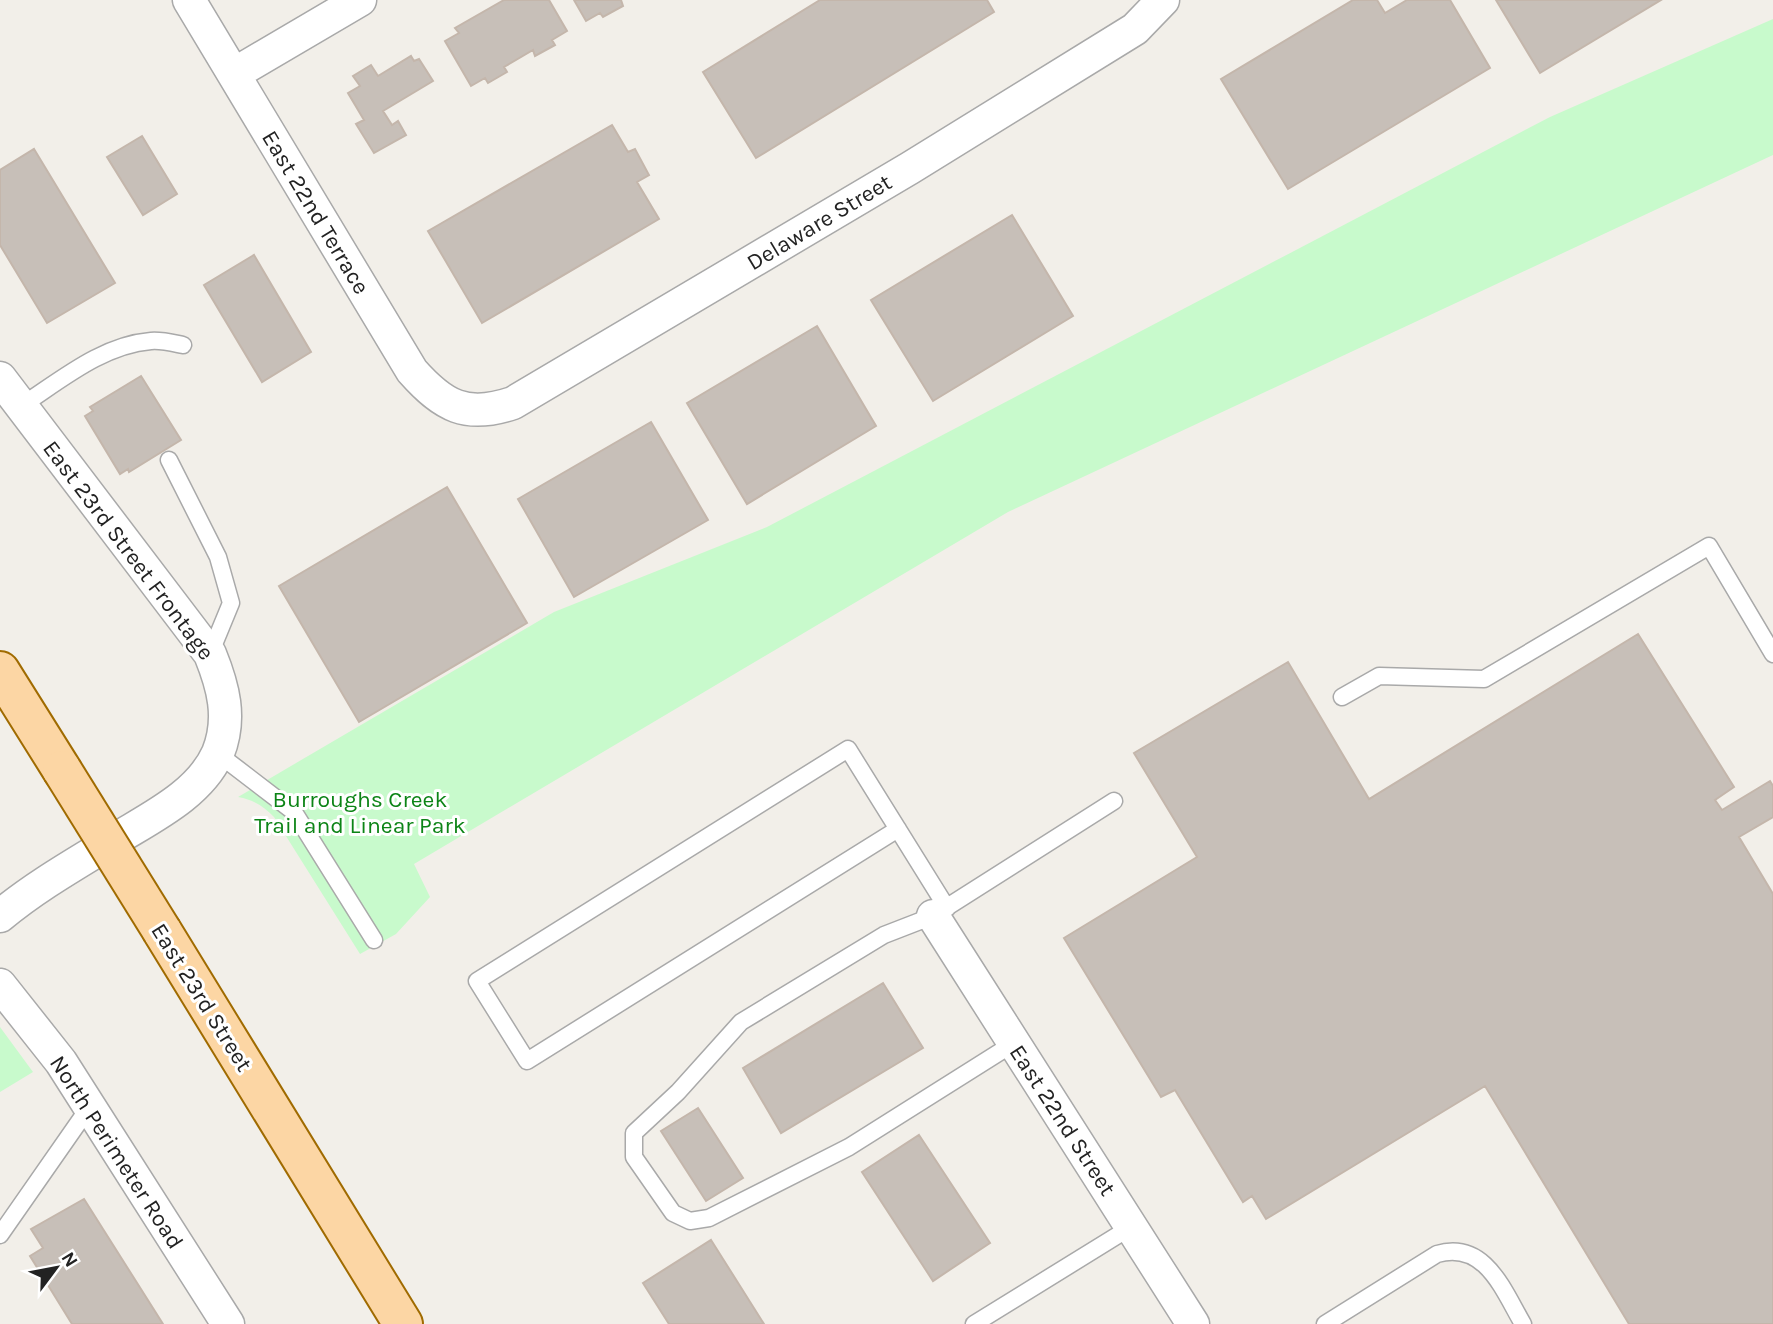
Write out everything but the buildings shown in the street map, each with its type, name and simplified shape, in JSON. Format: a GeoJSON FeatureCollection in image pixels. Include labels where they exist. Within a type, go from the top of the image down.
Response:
{"type":"FeatureCollection","features":[{"type":"Feature","properties":{"kind":"main road","name":"East 23rd Street"},"geometry":{"type":"LineString","coordinates":[[0,671],[404,1324]]}},
{"type":"Feature","properties":{"kind":"street","name":"East 22nd Terrace"},"geometry":{"type":"LineString","coordinates":[[189,0],[412,371],[434,394],[460,408]]}},
{"type":"Feature","properties":{"kind":"street"},"geometry":{"type":"LineString","coordinates":[[234,74],[360,0]]}},
{"type":"Feature","properties":{"kind":"street","name":"Delaware Street"},"geometry":{"type":"LineString","coordinates":[[460,408],[490,411],[525,396],[910,168],[1135,29],[1163,0]]}},
{"type":"Feature","properties":{"kind":"street","name":"East 23rd Street Frontage"},"geometry":{"type":"LineString","coordinates":[[0,378],[211,654],[223,686],[225,710],[217,753],[206,772],[177,801],[24,896],[0,916]]}},
{"type":"Feature","properties":{"kind":"street","name":"East 22nd Street"},"geometry":{"type":"LineString","coordinates":[[940,912],[1014,1043],[1193,1324]]}},
{"type":"Feature","properties":{"kind":"street","name":"North Perimeter Road"},"geometry":{"type":"LineString","coordinates":[[0,985],[61,1062],[228,1324]]}},
{"type":"Feature","properties":{"kind":"lane"},"geometry":{"type":"LineString","coordinates":[[22,405],[95,358],[120,346],[153,340],[183,345]]}},
{"type":"Feature","properties":{"kind":"lane"},"geometry":{"type":"LineString","coordinates":[[169,460],[218,557],[231,603],[211,654]]}},
{"type":"Feature","properties":{"kind":"lane"},"geometry":{"type":"LineString","coordinates":[[1342,697],[1379,676],[1484,679],[1709,546],[1773,654]]}},
{"type":"Feature","properties":{"kind":"lane"},"geometry":{"type":"LineString","coordinates":[[898,829],[527,1061],[477,981],[848,749],[898,829],[940,912]]}},
{"type":"Feature","properties":{"kind":"lane"},"geometry":{"type":"LineString","coordinates":[[217,753],[294,812],[374,940]]}},
{"type":"Feature","properties":{"kind":"lane"},"geometry":{"type":"LineString","coordinates":[[1014,1043],[849,1147],[709,1218],[690,1221],[673,1213],[634,1157],[634,1133],[678,1092],[741,1022],[884,935],[940,912],[1114,801]]}},
{"type":"Feature","properties":{"kind":"lane"},"geometry":{"type":"LineString","coordinates":[[0,1234],[90,1106]]}},
{"type":"Feature","properties":{"kind":"lane"},"geometry":{"type":"LineString","coordinates":[[974,1324],[1131,1227]]}},
{"type":"Feature","properties":{"kind":"lane"},"geometry":{"type":"LineString","coordinates":[[1325,1324],[1437,1254],[1451,1250],[1465,1252],[1480,1259],[1493,1274],[1523,1324]]}},
{"type":"Feature","properties":{"kind":"green space","name":"Burroughs Creek Trail and Linear Park"},"geometry":{"type":"Polygon","coordinates":[[[1773,19],[1773,155],[1008,512],[414,864],[430,897],[396,934],[360,954],[274,817],[258,804],[238,797],[554,612],[767,527],[1550,117],[1773,19]]]}},
{"type":"Feature","properties":{"kind":"green space"},"geometry":{"type":"Polygon","coordinates":[[[0,1027],[33,1072],[0,1092],[0,1027]]]}}]}
